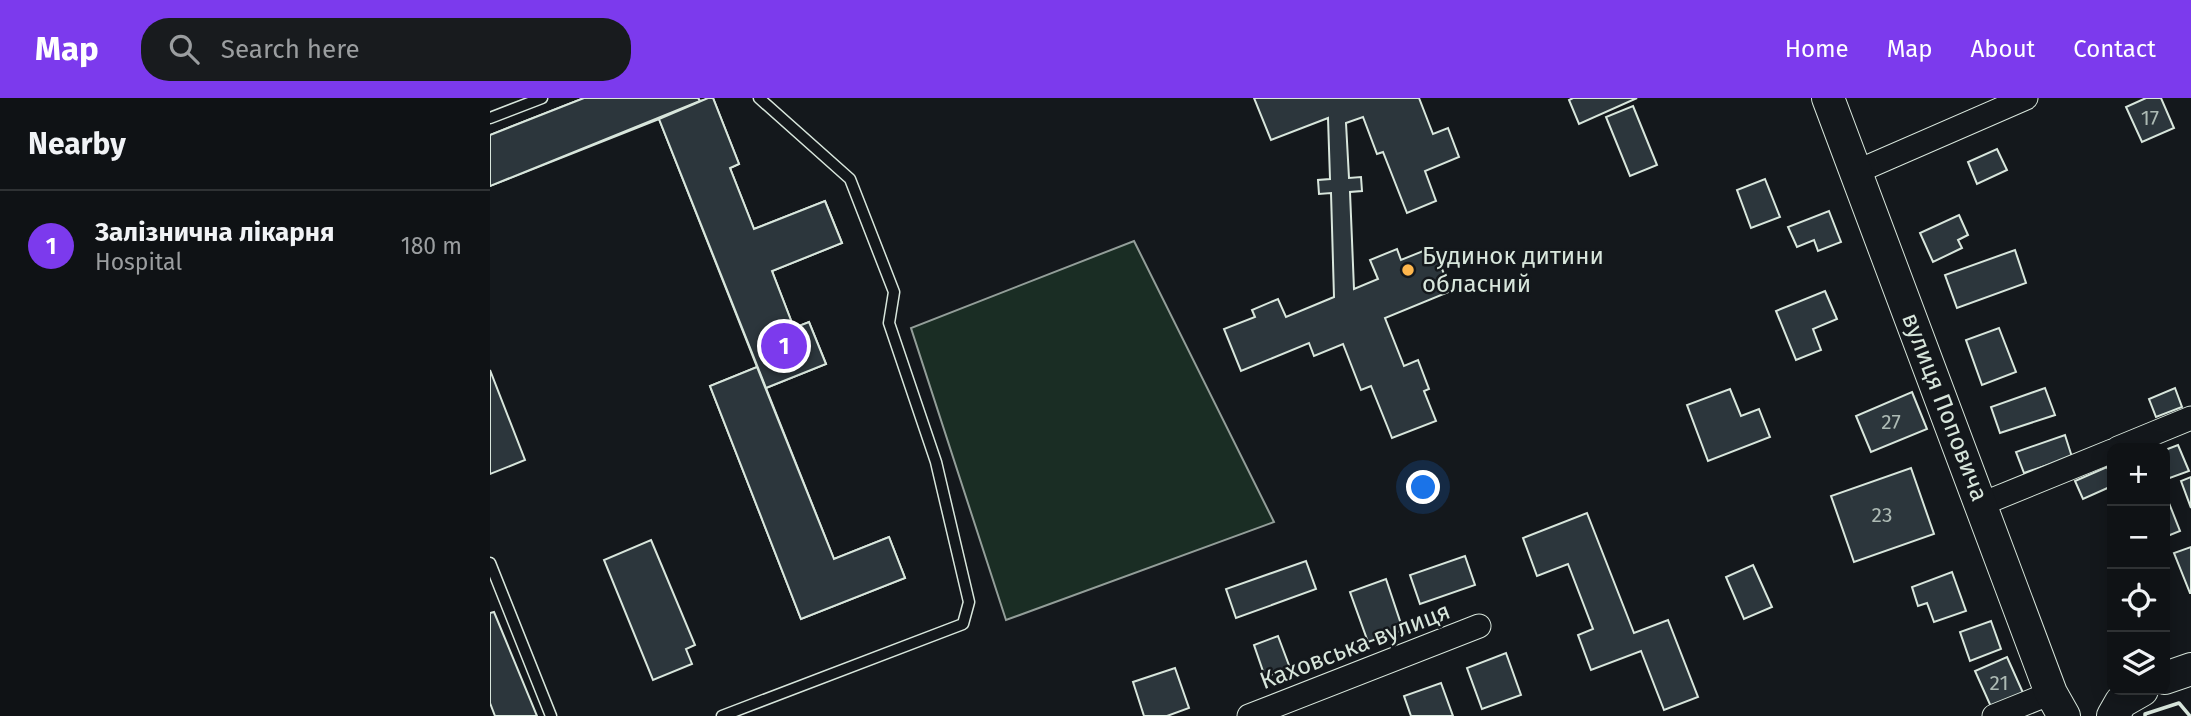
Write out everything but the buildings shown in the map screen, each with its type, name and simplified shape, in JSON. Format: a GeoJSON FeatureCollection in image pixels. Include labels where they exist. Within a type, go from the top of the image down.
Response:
{"type":"FeatureCollection","features":[{"type":"Feature","properties":{"kind":"street","name":"вулиця Поповича"},"geometry":{"type":"LineString","coordinates":[[1828,98],[2057,704]]}},
{"type":"Feature","properties":{"kind":"street"},"geometry":{"type":"LineString","coordinates":[[1856,172],[2026,98]]}},
{"type":"Feature","properties":{"kind":"street"},"geometry":{"type":"LineString","coordinates":[[2130,443],[2191,418]]}},
{"type":"Feature","properties":{"kind":"street"},"geometry":{"type":"LineString","coordinates":[[1982,505],[2107,453]]}},
{"type":"Feature","properties":{"kind":"street","name":"Каховська вулиця"},"geometry":{"type":"LineString","coordinates":[[1250,716],[1479,626]]}},
{"type":"Feature","properties":{"kind":"street"},"geometry":{"type":"LineString","coordinates":[[2170,676],[2191,669]]}},
{"type":"Feature","properties":{"kind":"street"},"geometry":{"type":"LineString","coordinates":[[2113,716],[2121,702],[2133,695]]}},
{"type":"Feature","properties":{"kind":"street"},"geometry":{"type":"LineString","coordinates":[[1994,716],[2057,704]]}},
{"type":"Feature","properties":{"kind":"lane"},"geometry":{"type":"LineString","coordinates":[[490,118],[542,98]]}},
{"type":"Feature","properties":{"kind":"lane"},"geometry":{"type":"LineString","coordinates":[[722,716],[963,624],[970,602],[936,462],[889,323],[894,292],[850,179],[760,98]]}},
{"type":"Feature","properties":{"kind":"lane"},"geometry":{"type":"LineString","coordinates":[[490,563],[551,716]]}},
{"type":"Feature","properties":{"kind":"green space"},"geometry":{"type":"Polygon","coordinates":[[[1134,241],[1274,522],[1006,620],[911,328],[1134,241]]]}},
{"type":"Feature","properties":{"kind":"wall"},"geometry":{"type":"LineString","coordinates":[[2145,716],[2179,703],[2190,716]]}},
{"type":"Feature","properties":{"kind":"place","name":"Будинок дитини обласний"},"geometry":{"type":"Point","coordinates":[1408,270]}},
{"type":"Feature","properties":{"kind":"place","name":"Залізнична лікарня"},"geometry":{"type":"Point","coordinates":[784,346]}}]}
